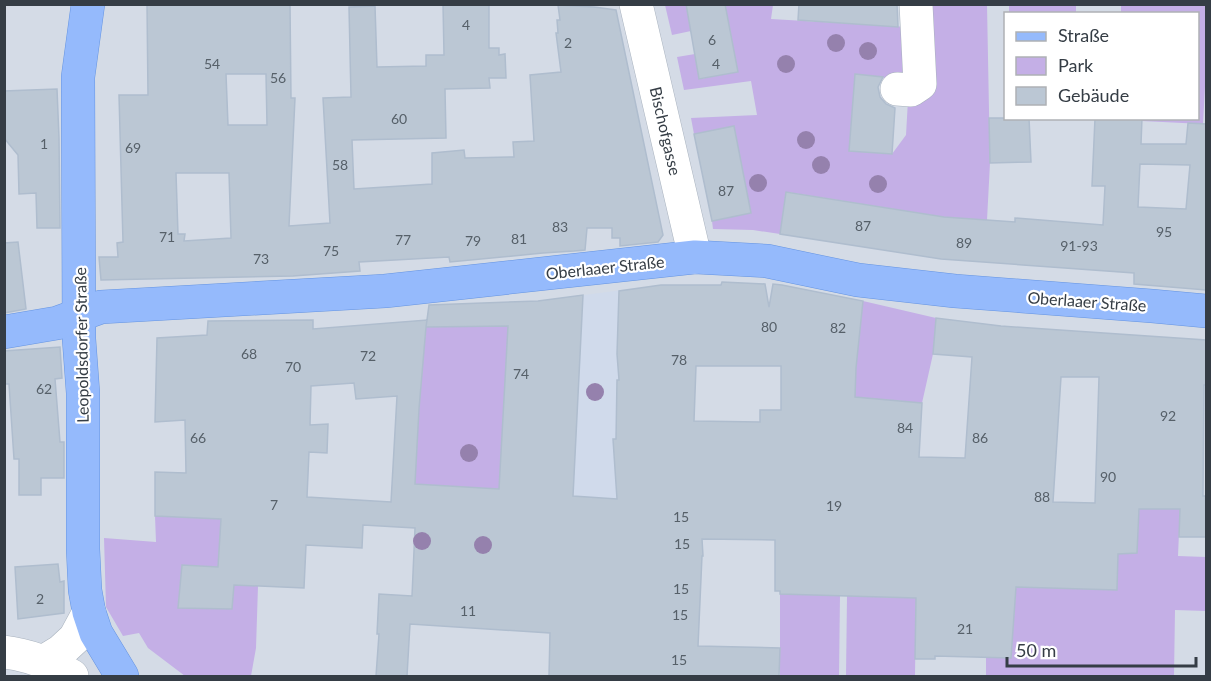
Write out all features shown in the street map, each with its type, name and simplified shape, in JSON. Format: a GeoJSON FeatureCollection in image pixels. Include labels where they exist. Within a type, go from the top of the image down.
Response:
{"type":"FeatureCollection","features":[{"type":"Feature","properties":{"kind":"main road","name":"Leopoldsdorfer Straße"},"geometry":{"type":"LineString","coordinates":[[88,4],[78,71],[79,315],[83,393],[85,590],[96,633],[122,676]]}},
{"type":"Feature","properties":{"kind":"main road","name":"Oberlaaer Straße"},"geometry":{"type":"LineString","coordinates":[[4,332],[57,323],[101,307],[385,291],[695,257],[767,261],[858,280],[955,291],[1206,311]]}},
{"type":"Feature","properties":{"kind":"street","name":"Bischofgasse"},"geometry":{"type":"LineString","coordinates":[[636,4],[695,257]]}},
{"type":"Feature","properties":{"kind":"street"},"geometry":{"type":"LineString","coordinates":[[897,89],[911,90],[920,84],[916,4]]}},
{"type":"Feature","properties":{"kind":"street"},"geometry":{"type":"LineString","coordinates":[[43,662],[62,651],[75,638],[89,612]]}},
{"type":"Feature","properties":{"kind":"street"},"geometry":{"type":"LineString","coordinates":[[4,652],[43,662],[72,676]]}},
{"type":"Feature","properties":{"kind":"shaded area"},"geometry":{"type":"Polygon","coordinates":[[[5,5],[1206,5],[1206,676],[5,676],[5,5]]]}},
{"type":"Feature","properties":{"kind":"shaded area"},"geometry":{"type":"Polygon","coordinates":[[[661,285],[641,500],[555,496],[538,301],[661,285]]]}},
{"type":"Feature","properties":{"kind":"green space"},"geometry":{"type":"Polygon","coordinates":[[[1009,4],[1076,5],[1076,12],[1009,12],[1009,4]]]}},
{"type":"Feature","properties":{"kind":"green space"},"geometry":{"type":"Polygon","coordinates":[[[665,5],[686,5],[691,31],[672,35],[665,5]]]}},
{"type":"Feature","properties":{"kind":"green space"},"geometry":{"type":"Polygon","coordinates":[[[725,5],[773,5],[771,19],[908,27],[907,35],[912,45],[914,59],[911,79],[897,84],[897,79],[855,75],[849,151],[892,154],[906,135],[908,100],[928,86],[924,5],[987,5],[990,163],[987,220],[944,217],[787,192],[780,234],[753,230],[713,229],[712,221],[751,212],[734,127],[694,134],[691,118],[757,115],[751,81],[684,90],[677,57],[695,54],[700,79],[737,72],[725,5]]]}},
{"type":"Feature","properties":{"kind":"green space"},"geometry":{"type":"Polygon","coordinates":[[[1121,5],[1206,5],[1203,124],[1142,121],[1199,120],[1199,12],[1121,12],[1121,5]]]}},
{"type":"Feature","properties":{"kind":"green space"},"geometry":{"type":"Polygon","coordinates":[[[863,301],[936,318],[933,354],[922,403],[892,400],[852,462],[856,368],[863,301]]]}},
{"type":"Feature","properties":{"kind":"green space"},"geometry":{"type":"Polygon","coordinates":[[[508,326],[501,463],[502,489],[415,485],[426,327],[508,326]]]}},
{"type":"Feature","properties":{"kind":"green space"},"geometry":{"type":"Polygon","coordinates":[[[239,403],[218,567],[182,565],[178,607],[231,609],[234,585],[258,586],[256,648],[251,676],[185,676],[148,648],[139,633],[123,636],[106,607],[104,538],[156,542],[155,516],[239,403]]]}},
{"type":"Feature","properties":{"kind":"green space"},"geometry":{"type":"Polygon","coordinates":[[[1140,494],[1162,509],[1180,509],[1178,556],[1206,557],[1206,611],[1175,610],[1174,676],[986,676],[986,658],[1011,658],[1018,562],[1117,589],[1118,554],[1137,553],[1140,494]]]}},
{"type":"Feature","properties":{"kind":"green space"},"geometry":{"type":"Polygon","coordinates":[[[780,594],[840,595],[839,676],[780,676],[780,594]]]}},
{"type":"Feature","properties":{"kind":"green space"},"geometry":{"type":"Polygon","coordinates":[[[847,596],[916,598],[915,676],[846,676],[847,596]]]}},
{"type":"Feature","properties":{"kind":"building"},"geometry":{"type":"Polygon","coordinates":[[[147,4],[290,4],[291,98],[295,98],[289,226],[330,223],[323,98],[351,97],[349,7],[375,6],[377,67],[426,66],[426,55],[444,55],[443,4],[489,4],[489,48],[499,48],[499,55],[505,54],[506,78],[489,78],[490,88],[445,89],[446,138],[352,140],[354,189],[432,184],[432,153],[464,150],[465,158],[514,157],[513,142],[534,141],[530,75],[561,72],[556,33],[558,33],[557,20],[560,20],[558,5],[616,10],[663,235],[658,242],[620,246],[620,238],[612,238],[612,228],[587,228],[585,250],[450,262],[449,257],[359,262],[360,271],[293,276],[101,280],[99,257],[118,257],[117,243],[123,242],[119,95],[148,95],[147,4]],[[226,74],[228,125],[267,125],[266,74],[226,74]],[[176,173],[178,234],[185,234],[184,241],[231,238],[229,173],[176,173]]]}},
{"type":"Feature","properties":{"kind":"building"},"geometry":{"type":"Polygon","coordinates":[[[686,4],[725,4],[738,72],[699,79],[686,4]]]}},
{"type":"Feature","properties":{"kind":"building"},"geometry":{"type":"Polygon","coordinates":[[[799,4],[897,4],[898,27],[798,20],[799,4]]]}},
{"type":"Feature","properties":{"kind":"building"},"geometry":{"type":"Polygon","coordinates":[[[855,74],[883,77],[878,87],[880,97],[886,104],[895,108],[892,154],[849,151],[855,74]]]}},
{"type":"Feature","properties":{"kind":"building"},"geometry":{"type":"Polygon","coordinates":[[[57,89],[60,228],[37,228],[36,193],[19,194],[18,155],[4,138],[4,91],[57,89]]]}},
{"type":"Feature","properties":{"kind":"building"},"geometry":{"type":"Polygon","coordinates":[[[989,118],[1029,120],[1031,162],[990,163],[989,118]]]}},
{"type":"Feature","properties":{"kind":"building"},"geometry":{"type":"Polygon","coordinates":[[[1095,120],[1142,120],[1141,144],[1186,144],[1188,123],[1206,124],[1206,290],[1134,284],[1134,273],[941,259],[780,234],[786,192],[944,217],[1015,222],[1015,218],[1103,225],[1105,186],[1092,186],[1095,120]],[[1140,164],[1138,207],[1186,209],[1190,165],[1140,164]]]}},
{"type":"Feature","properties":{"kind":"building"},"geometry":{"type":"Polygon","coordinates":[[[734,126],[751,213],[712,221],[694,134],[734,126]]]}},
{"type":"Feature","properties":{"kind":"building"},"geometry":{"type":"Polygon","coordinates":[[[18,242],[26,309],[4,313],[4,243],[18,242]]]}},
{"type":"Feature","properties":{"kind":"building"},"geometry":{"type":"Polygon","coordinates":[[[722,282],[765,284],[769,307],[773,284],[863,301],[855,397],[922,403],[919,457],[965,458],[972,357],[933,354],[936,318],[1001,326],[1206,340],[1203,496],[1206,496],[1206,537],[1179,537],[1180,509],[1139,509],[1137,553],[1118,554],[1117,590],[1016,587],[1011,658],[935,656],[935,659],[915,659],[916,598],[780,594],[780,591],[775,591],[775,540],[702,539],[698,646],[780,648],[779,676],[549,676],[550,633],[410,624],[407,676],[376,676],[379,594],[412,596],[415,528],[363,525],[362,548],[306,545],[304,588],[234,585],[232,609],[178,608],[182,565],[218,567],[221,519],[155,516],[155,472],[186,473],[185,420],[155,422],[157,338],[207,335],[208,321],[313,320],[313,329],[427,320],[429,305],[538,301],[583,295],[573,496],[617,499],[613,439],[616,439],[617,380],[619,380],[617,354],[619,291],[661,285],[721,285],[722,282]],[[508,326],[426,327],[415,484],[499,489],[508,326]],[[696,366],[694,421],[760,422],[760,410],[781,410],[781,366],[696,366]],[[1061,377],[1053,502],[1095,503],[1099,377],[1061,377]],[[354,383],[311,386],[310,425],[328,424],[327,453],[309,452],[307,497],[391,502],[397,396],[356,399],[354,383]]]}},
{"type":"Feature","properties":{"kind":"building"},"geometry":{"type":"Polygon","coordinates":[[[60,347],[62,378],[55,379],[60,442],[64,442],[64,478],[41,478],[41,495],[19,495],[19,459],[14,459],[9,384],[4,384],[4,351],[60,347]]]}},
{"type":"Feature","properties":{"kind":"building"},"geometry":{"type":"Polygon","coordinates":[[[58,564],[60,582],[64,581],[64,613],[18,619],[15,567],[58,564]]]}}]}
